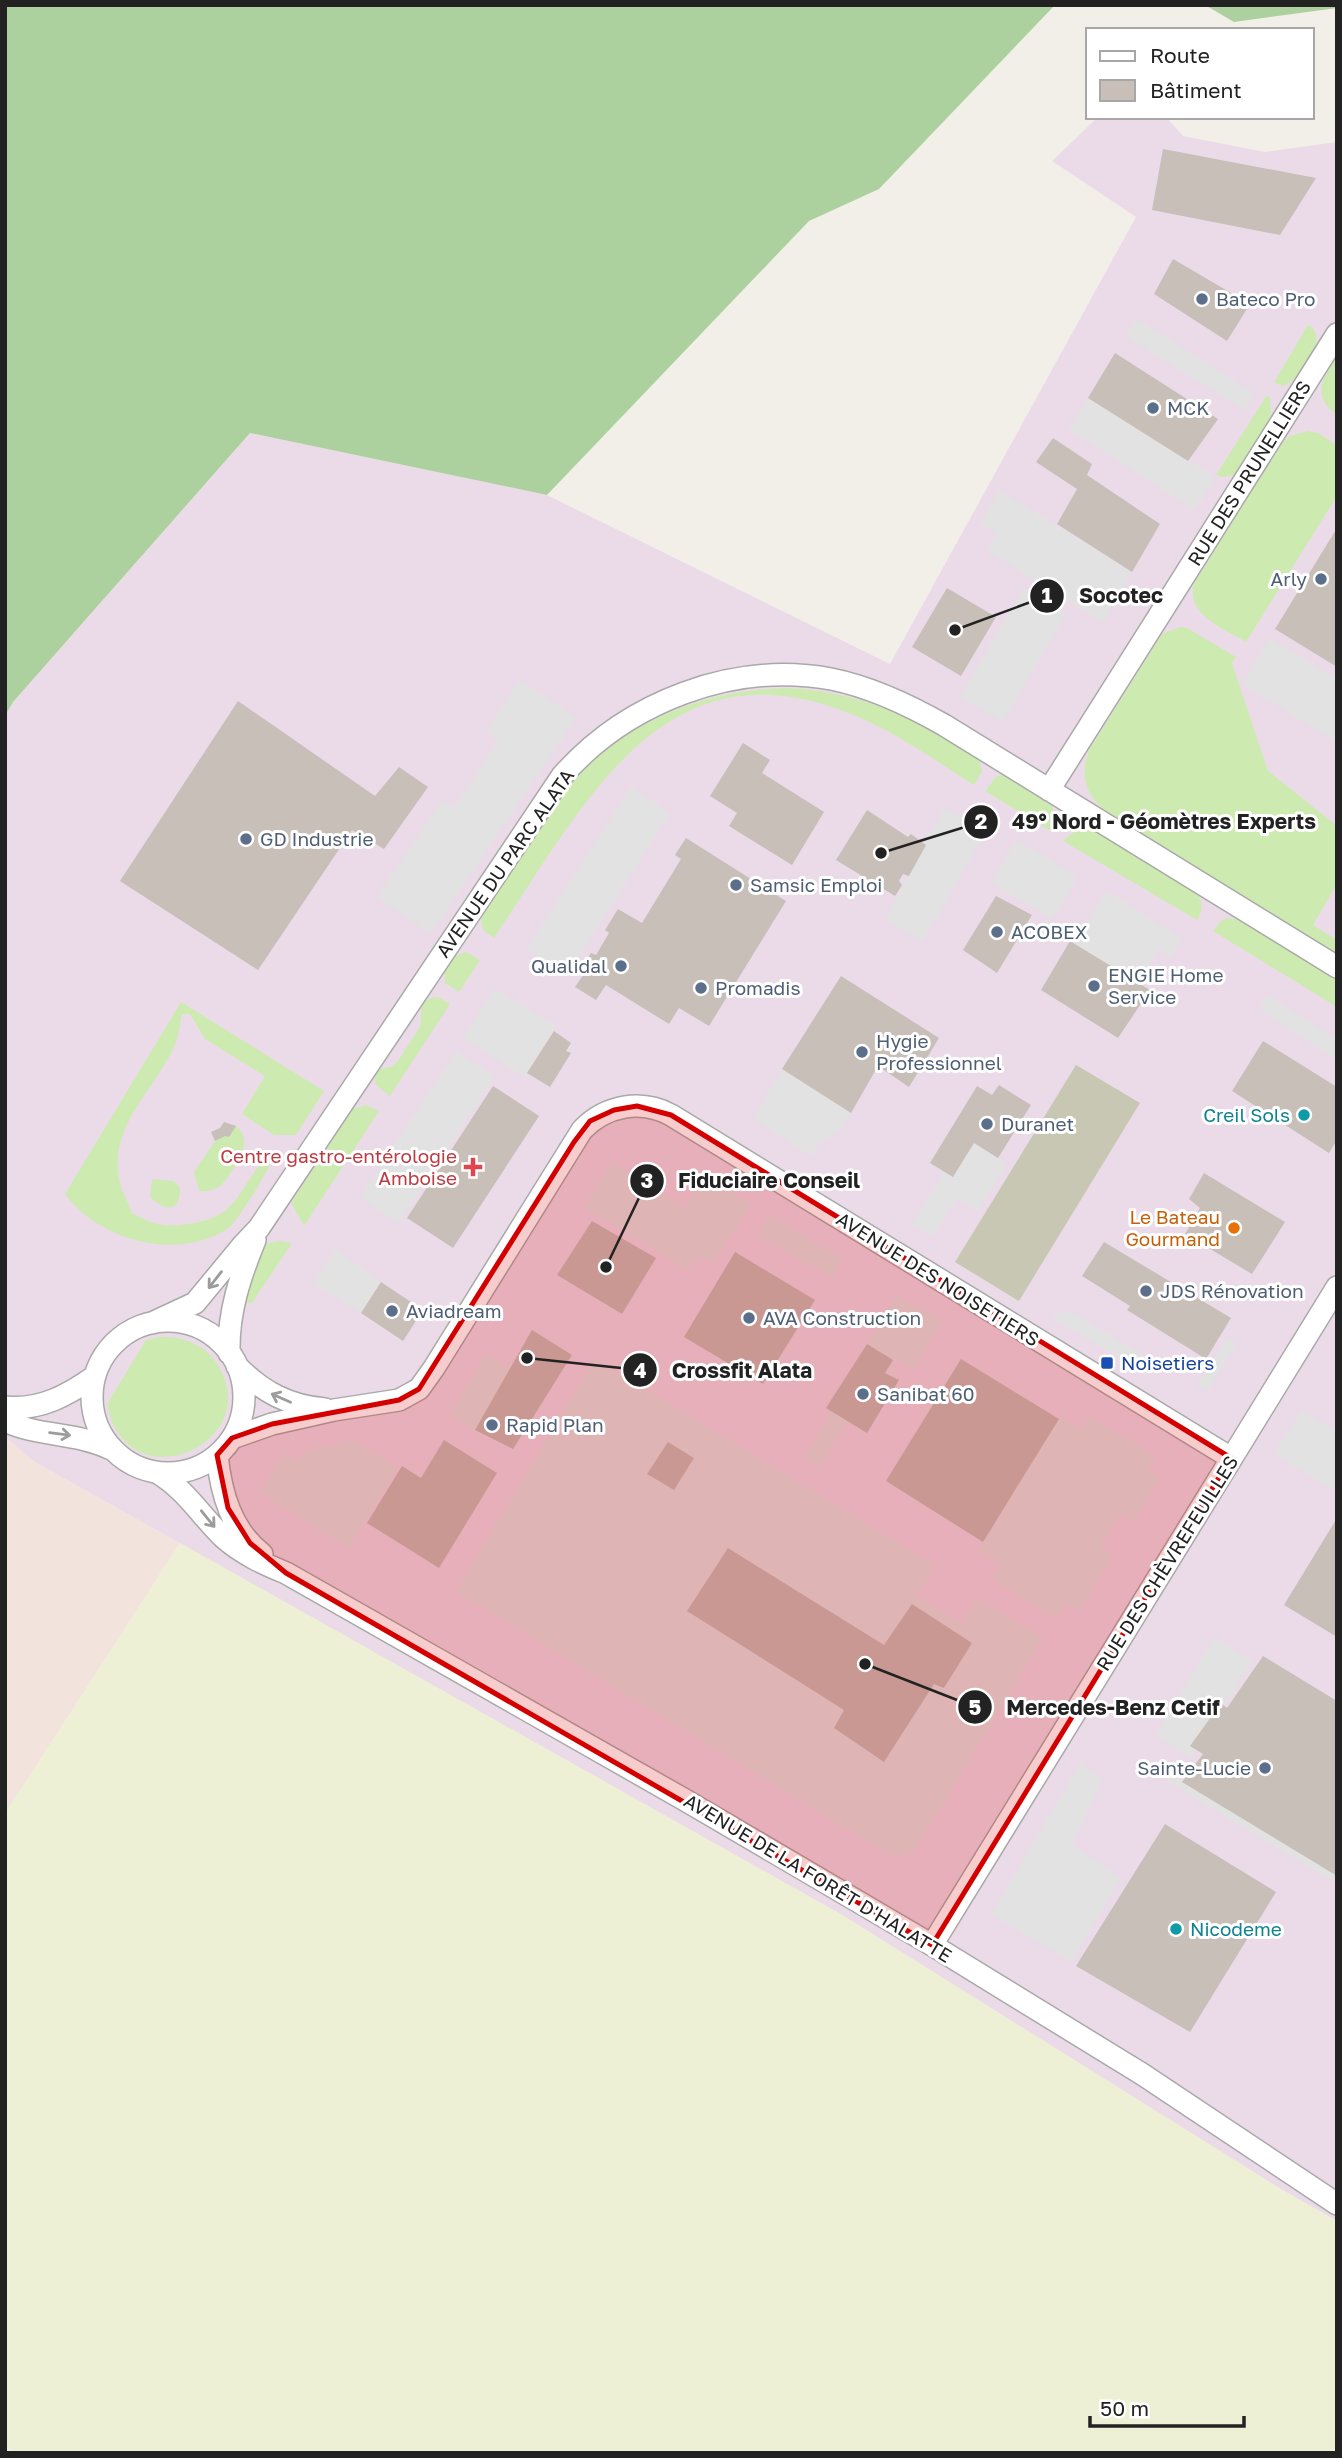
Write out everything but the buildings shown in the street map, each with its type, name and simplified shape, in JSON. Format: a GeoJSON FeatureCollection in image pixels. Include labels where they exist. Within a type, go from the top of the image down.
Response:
{"type":"FeatureCollection","features":[{"type":"Feature","properties":{"kind":"street","name":"RUE DES PRUNELLIERS"},"geometry":{"type":"LineString","coordinates":[[1049,790],[1337,334]]}},
{"type":"Feature","properties":{"kind":"street","name":"AVENUE DU PARC ALATA"},"geometry":{"type":"LineString","coordinates":[[152,1322],[195,1303],[259,1228],[562,776],[599,740],[646,710],[694,690],[745,678],[799,676],[831,680],[872,691],[915,709],[1337,967]]}},
{"type":"Feature","properties":{"kind":"street","name":"AVENUE DES NOISETIERS"},"geometry":{"type":"LineString","coordinates":[[232,1438],[260,1427],[334,1410],[399,1401],[419,1389],[582,1130],[590,1121],[602,1115],[625,1106],[637,1106],[671,1115],[1231,1458]]}},
{"type":"Feature","properties":{"kind":"street","name":"AVENUE DU PARC ALATA"},"geometry":{"type":"LineString","coordinates":[[233,1359],[229,1329],[232,1304],[259,1228]]}},
{"type":"Feature","properties":{"kind":"street","name":"RUE DES CHÈVREFEUILLES"},"geometry":{"type":"LineString","coordinates":[[932,1945],[1337,1287]]}},
{"type":"Feature","properties":{"kind":"street"},"geometry":{"type":"LineString","coordinates":[[5,1421],[25,1429],[88,1439],[113,1450],[134,1465],[158,1473],[194,1469],[217,1455],[232,1438],[243,1407],[243,1390],[233,1359],[211,1334],[178,1322],[152,1322],[135,1328],[113,1344],[102,1359],[92,1393],[98,1428],[113,1450]]}},
{"type":"Feature","properties":{"kind":"street","name":"AVENUE DES NOISETIERS"},"geometry":{"type":"LineString","coordinates":[[233,1359],[257,1385],[277,1397],[304,1406],[334,1410]]}},
{"type":"Feature","properties":{"kind":"street"},"geometry":{"type":"LineString","coordinates":[[5,1407],[30,1407],[52,1401],[72,1392],[95,1376]]}},
{"type":"Feature","properties":{"kind":"street","name":"AVENUE DE LA FORÊT D'HALATTE"},"geometry":{"type":"LineString","coordinates":[[217,1455],[223,1495],[235,1522],[258,1551],[286,1573]]}},
{"type":"Feature","properties":{"kind":"street","name":"AVENUE DE LA FORÊT D'HALATTE"},"geometry":{"type":"LineString","coordinates":[[158,1473],[187,1494],[235,1547],[286,1573],[685,1800],[932,1945],[1142,2074],[1337,2204]]}},
{"type":"Feature","properties":{"kind":"highlighted area"},"geometry":{"type":"Polygon","coordinates":[[[637,1106],[671,1115],[1231,1458],[932,1945],[286,1573],[250,1543],[228,1508],[217,1455],[232,1438],[272,1424],[399,1400],[419,1389],[574,1142],[590,1121],[614,1110],[637,1106]]]}},
{"type":"Feature","properties":{"kind":"shaded area"},"geometry":{"type":"Polygon","coordinates":[[[1096,119],[1168,119],[1183,136],[1265,152],[1337,142],[1337,2221],[1284,2191],[842,1915],[33,1461],[5,1437],[5,716],[13,702],[250,433],[547,495],[890,664],[1136,217],[1052,161],[1096,119]]]}},
{"type":"Feature","properties":{"kind":"shaded area"},"geometry":{"type":"Polygon","coordinates":[[[1137,319],[1255,394],[1244,410],[1125,336],[1137,319]]]}},
{"type":"Feature","properties":{"kind":"shaded area"},"geometry":{"type":"Polygon","coordinates":[[[1088,398],[1215,477],[1195,510],[1069,429],[1088,398]]]}},
{"type":"Feature","properties":{"kind":"shaded area"},"geometry":{"type":"Polygon","coordinates":[[[999,490],[1132,572],[1103,623],[988,551],[996,533],[981,524],[999,490]]]}},
{"type":"Feature","properties":{"kind":"shaded area"},"geometry":{"type":"Polygon","coordinates":[[[1023,588],[1066,614],[1003,722],[960,697],[1023,588]]]}},
{"type":"Feature","properties":{"kind":"shaded area"},"geometry":{"type":"Polygon","coordinates":[[[1270,638],[1337,679],[1337,742],[1242,684],[1270,638]]]}},
{"type":"Feature","properties":{"kind":"shaded area"},"geometry":{"type":"Polygon","coordinates":[[[520,680],[576,718],[431,934],[377,897],[442,800],[454,808],[499,740],[486,731],[520,680]]]}},
{"type":"Feature","properties":{"kind":"shaded area"},"geometry":{"type":"Polygon","coordinates":[[[631,787],[670,813],[568,974],[527,948],[631,787]]]}},
{"type":"Feature","properties":{"kind":"shaded area"},"geometry":{"type":"Polygon","coordinates":[[[944,807],[985,833],[923,941],[885,920],[944,807]]]}},
{"type":"Feature","properties":{"kind":"shaded area"},"geometry":{"type":"Polygon","coordinates":[[[1017,840],[1078,877],[1052,919],[991,882],[1017,840]]]}},
{"type":"Feature","properties":{"kind":"shaded area"},"geometry":{"type":"Polygon","coordinates":[[[1106,891],[1182,938],[1172,957],[1158,950],[1139,983],[1074,944],[1106,891]]]}},
{"type":"Feature","properties":{"kind":"shaded area"},"geometry":{"type":"Polygon","coordinates":[[[494,988],[556,1026],[525,1077],[463,1038],[494,988]]]}},
{"type":"Feature","properties":{"kind":"shaded area"},"geometry":{"type":"Polygon","coordinates":[[[1268,995],[1337,1040],[1337,1060],[1259,1009],[1268,995]]]}},
{"type":"Feature","properties":{"kind":"shaded area"},"geometry":{"type":"Polygon","coordinates":[[[456,1051],[495,1076],[399,1223],[360,1198],[456,1051]]]}},
{"type":"Feature","properties":{"kind":"shaded area"},"geometry":{"type":"Polygon","coordinates":[[[1076,1065],[1140,1103],[1019,1301],[955,1262],[1076,1065]]]}},
{"type":"Feature","properties":{"kind":"shaded area"},"geometry":{"type":"Polygon","coordinates":[[[782,1069],[851,1113],[838,1133],[819,1143],[812,1156],[753,1119],[782,1069]]]}},
{"type":"Feature","properties":{"kind":"shaded area"},"geometry":{"type":"Polygon","coordinates":[[[974,1143],[1007,1163],[978,1211],[957,1199],[933,1236],[912,1224],[944,1172],[953,1177],[974,1143]]]}},
{"type":"Feature","properties":{"kind":"shaded area"},"geometry":{"type":"Polygon","coordinates":[[[612,1162],[685,1209],[704,1175],[751,1204],[713,1263],[698,1257],[688,1270],[584,1207],[612,1162]]]}},
{"type":"Feature","properties":{"kind":"shaded area"},"geometry":{"type":"Polygon","coordinates":[[[770,1215],[842,1259],[833,1278],[757,1235],[770,1215]]]}},
{"type":"Feature","properties":{"kind":"shaded area"},"geometry":{"type":"Polygon","coordinates":[[[336,1249],[381,1282],[361,1313],[312,1283],[336,1249]]]}},
{"type":"Feature","properties":{"kind":"shaded area"},"geometry":{"type":"Polygon","coordinates":[[[896,1295],[943,1320],[914,1370],[867,1344],[896,1295]]]}},
{"type":"Feature","properties":{"kind":"shaded area"},"geometry":{"type":"Polygon","coordinates":[[[1069,1310],[1150,1360],[1136,1368],[1051,1317],[1069,1310]]]}},
{"type":"Feature","properties":{"kind":"shaded area"},"geometry":{"type":"Polygon","coordinates":[[[1228,1337],[1237,1344],[1207,1392],[1197,1384],[1228,1337]]]}},
{"type":"Feature","properties":{"kind":"shaded area"},"geometry":{"type":"Polygon","coordinates":[[[487,1354],[511,1368],[475,1430],[450,1415],[487,1354]]]}},
{"type":"Feature","properties":{"kind":"shaded area"},"geometry":{"type":"Polygon","coordinates":[[[595,1359],[935,1565],[917,1596],[962,1623],[977,1598],[1043,1638],[914,1852],[892,1856],[456,1591],[595,1359]],[[728,1548],[687,1611],[844,1710],[834,1728],[884,1761],[934,1684],[944,1687],[972,1642],[912,1604],[884,1645],[728,1548]]]}},
{"type":"Feature","properties":{"kind":"shaded area"},"geometry":{"type":"Polygon","coordinates":[[[1301,1410],[1337,1432],[1337,1479],[1331,1489],[1274,1454],[1301,1410]]]}},
{"type":"Feature","properties":{"kind":"shaded area"},"geometry":{"type":"Polygon","coordinates":[[[832,1411],[848,1420],[820,1467],[804,1458],[832,1411]]]}},
{"type":"Feature","properties":{"kind":"shaded area"},"geometry":{"type":"Polygon","coordinates":[[[1060,1416],[1081,1429],[1089,1416],[1156,1457],[1148,1471],[1161,1478],[1134,1522],[1120,1514],[1100,1547],[1113,1556],[1079,1611],[1066,1603],[1056,1619],[991,1579],[1000,1564],[978,1551],[1060,1416]]]}},
{"type":"Feature","properties":{"kind":"shaded area"},"geometry":{"type":"Polygon","coordinates":[[[5,1437],[33,1461],[180,1543],[5,1814],[5,1437]]]}},
{"type":"Feature","properties":{"kind":"shaded area"},"geometry":{"type":"Polygon","coordinates":[[[355,1441],[398,1468],[349,1548],[260,1492],[285,1452],[299,1461],[306,1450],[355,1441]]]}},
{"type":"Feature","properties":{"kind":"shaded area"},"geometry":{"type":"Polygon","coordinates":[[[180,1543],[842,1915],[1284,2191],[1337,2221],[1337,2453],[15,2453],[5,2446],[5,1814],[180,1543]]]}},
{"type":"Feature","properties":{"kind":"shaded area"},"geometry":{"type":"Polygon","coordinates":[[[1214,1638],[1253,1661],[1191,1757],[1155,1735],[1214,1638]]]}},
{"type":"Feature","properties":{"kind":"shaded area"},"geometry":{"type":"Polygon","coordinates":[[[1080,1764],[1103,1779],[1072,1844],[1121,1878],[1072,1962],[991,1914],[1080,1764]]]}},
{"type":"Feature","properties":{"kind":"shaded area"},"geometry":{"type":"Polygon","coordinates":[[[1157,1765],[1335,1875],[1333,1882],[1153,1772],[1157,1765]]]}},
{"type":"Feature","properties":{"kind":"green space"},"geometry":{"type":"Polygon","coordinates":[[[5,5],[1055,5],[879,189],[809,221],[547,495],[250,433],[13,702],[5,716],[5,5]]]}},
{"type":"Feature","properties":{"kind":"green space"},"geometry":{"type":"Polygon","coordinates":[[[1205,5],[1337,5],[1337,8],[1234,22],[1205,5]]]}},
{"type":"Feature","properties":{"kind":"green space"},"geometry":{"type":"Polygon","coordinates":[[[1308,325],[1315,331],[1317,339],[1311,359],[1289,383],[1282,386],[1274,382],[1308,325]]]}},
{"type":"Feature","properties":{"kind":"green space"},"geometry":{"type":"Polygon","coordinates":[[[1337,356],[1337,415],[1329,408],[1321,393],[1327,372],[1337,356]]]}},
{"type":"Feature","properties":{"kind":"green space"},"geometry":{"type":"Polygon","coordinates":[[[1267,395],[1270,397],[1271,418],[1237,474],[1223,477],[1216,475],[1267,395]]]}},
{"type":"Feature","properties":{"kind":"green space"},"geometry":{"type":"Polygon","coordinates":[[[1308,431],[1318,433],[1337,445],[1337,496],[1246,642],[1217,626],[1200,612],[1195,604],[1194,583],[1283,442],[1290,436],[1308,431]]]}},
{"type":"Feature","properties":{"kind":"green space"},"geometry":{"type":"Polygon","coordinates":[[[1180,627],[1187,628],[1236,657],[1232,663],[1268,771],[1337,826],[1337,884],[1313,925],[1337,940],[1337,953],[1109,814],[1090,793],[1085,778],[1089,750],[1162,634],[1180,627]]]}},
{"type":"Feature","properties":{"kind":"green space"},"geometry":{"type":"Polygon","coordinates":[[[786,688],[839,695],[887,710],[933,731],[979,759],[982,771],[974,785],[910,744],[869,722],[799,699],[739,696],[688,712],[642,742],[602,783],[565,832],[494,938],[483,930],[481,917],[540,825],[565,790],[600,755],[648,723],[701,701],[728,694],[786,688]]]}},
{"type":"Feature","properties":{"kind":"green space"},"geometry":{"type":"Polygon","coordinates":[[[1002,774],[1052,806],[1054,811],[1051,831],[985,791],[996,777],[1002,774]]]}},
{"type":"Feature","properties":{"kind":"green space"},"geometry":{"type":"Polygon","coordinates":[[[1093,830],[1195,892],[1202,905],[1197,920],[1063,841],[1072,833],[1093,830]]]}},
{"type":"Feature","properties":{"kind":"green space"},"geometry":{"type":"Polygon","coordinates":[[[1227,918],[1241,920],[1337,979],[1337,1007],[1213,931],[1227,918]]]}},
{"type":"Feature","properties":{"kind":"green space"},"geometry":{"type":"Polygon","coordinates":[[[466,952],[480,960],[459,992],[445,983],[444,970],[455,956],[466,952]]]}},
{"type":"Feature","properties":{"kind":"green space"},"geometry":{"type":"Polygon","coordinates":[[[433,997],[450,1004],[390,1096],[377,1086],[374,1076],[378,1069],[391,1067],[397,1062],[420,1027],[422,1003],[433,997]]]}},
{"type":"Feature","properties":{"kind":"green space"},"geometry":{"type":"Polygon","coordinates":[[[181,1002],[324,1091],[296,1135],[274,1135],[242,1114],[265,1076],[205,1039],[190,1014],[182,1014],[175,1045],[135,1110],[120,1144],[120,1183],[132,1213],[151,1222],[166,1225],[194,1223],[221,1214],[238,1197],[262,1163],[269,1157],[273,1158],[240,1215],[230,1227],[210,1238],[165,1245],[119,1235],[80,1211],[65,1194],[181,1002]]]}},
{"type":"Feature","properties":{"kind":"green space"},"geometry":{"type":"Polygon","coordinates":[[[366,1105],[379,1111],[304,1226],[291,1203],[353,1109],[366,1105]]]}},
{"type":"Feature","properties":{"kind":"green space"},"geometry":{"type":"Polygon","coordinates":[[[236,1126],[243,1134],[244,1145],[236,1164],[219,1187],[199,1191],[194,1172],[215,1141],[236,1126]]]}},
{"type":"Feature","properties":{"kind":"green space"},"geometry":{"type":"Polygon","coordinates":[[[152,1179],[174,1181],[180,1188],[174,1206],[166,1207],[150,1197],[152,1179]]]}},
{"type":"Feature","properties":{"kind":"green space"},"geometry":{"type":"Polygon","coordinates":[[[279,1241],[292,1243],[252,1303],[241,1302],[265,1244],[279,1241]]]}},
{"type":"Feature","properties":{"kind":"green space"},"geometry":{"type":"Polygon","coordinates":[[[160,1337],[184,1340],[205,1350],[216,1362],[228,1391],[224,1417],[210,1438],[189,1452],[164,1457],[140,1452],[119,1435],[107,1404],[146,1340],[160,1337]]]}},
{"type":"Feature","properties":{"kind":"place","name":"Bateco Pro"},"geometry":{"type":"Point","coordinates":[1202,299]}},
{"type":"Feature","properties":{"kind":"place","name":"MCK"},"geometry":{"type":"Point","coordinates":[1153,408]}},
{"type":"Feature","properties":{"kind":"place","name":"Arly"},"geometry":{"type":"Point","coordinates":[1321,579]}},
{"type":"Feature","properties":{"kind":"place","name":"Socotec"},"geometry":{"type":"Point","coordinates":[955,630]}},
{"type":"Feature","properties":{"kind":"place","name":"GD Industrie"},"geometry":{"type":"Point","coordinates":[246,839]}},
{"type":"Feature","properties":{"kind":"place","name":"49° Nord - Géomètres Experts"},"geometry":{"type":"Point","coordinates":[881,853]}},
{"type":"Feature","properties":{"kind":"place","name":"Samsic Emploi"},"geometry":{"type":"Point","coordinates":[736,885]}},
{"type":"Feature","properties":{"kind":"place","name":"ACOBEX"},"geometry":{"type":"Point","coordinates":[997,932]}},
{"type":"Feature","properties":{"kind":"place","name":"Qualidal"},"geometry":{"type":"Point","coordinates":[621,966]}},
{"type":"Feature","properties":{"kind":"place","name":"ENGIE Home Service"},"geometry":{"type":"Point","coordinates":[1094,986]}},
{"type":"Feature","properties":{"kind":"place","name":"Promadis"},"geometry":{"type":"Point","coordinates":[701,988]}},
{"type":"Feature","properties":{"kind":"place","name":"Hygie Professionnel"},"geometry":{"type":"Point","coordinates":[862,1052]}},
{"type":"Feature","properties":{"kind":"place","name":"Creil Sols"},"geometry":{"type":"Point","coordinates":[1304,1115]}},
{"type":"Feature","properties":{"kind":"place","name":"Duranet"},"geometry":{"type":"Point","coordinates":[987,1124]}},
{"type":"Feature","properties":{"kind":"place","name":"Centre gastro-entérologie Amboise"},"geometry":{"type":"Point","coordinates":[473,1167]}},
{"type":"Feature","properties":{"kind":"place","name":"Le Bateau Gourmand"},"geometry":{"type":"Point","coordinates":[1234,1228]}},
{"type":"Feature","properties":{"kind":"place","name":"Fiduciaire Conseil"},"geometry":{"type":"Point","coordinates":[606,1267]}},
{"type":"Feature","properties":{"kind":"place","name":"JDS Rénovation"},"geometry":{"type":"Point","coordinates":[1146,1291]}},
{"type":"Feature","properties":{"kind":"place","name":"Aviadream"},"geometry":{"type":"Point","coordinates":[392,1311]}},
{"type":"Feature","properties":{"kind":"place","name":"AVA Construction"},"geometry":{"type":"Point","coordinates":[749,1318]}},
{"type":"Feature","properties":{"kind":"place","name":"Crossfit Alata"},"geometry":{"type":"Point","coordinates":[527,1358]}},
{"type":"Feature","properties":{"kind":"place","name":"Noisetiers"},"geometry":{"type":"Point","coordinates":[1107,1363]}},
{"type":"Feature","properties":{"kind":"place","name":"Sanibat 60"},"geometry":{"type":"Point","coordinates":[863,1394]}},
{"type":"Feature","properties":{"kind":"place","name":"Rapid Plan"},"geometry":{"type":"Point","coordinates":[492,1425]}},
{"type":"Feature","properties":{"kind":"place","name":"Mercedes-Benz Cetif"},"geometry":{"type":"Point","coordinates":[865,1664]}},
{"type":"Feature","properties":{"kind":"place","name":"Sainte-Lucie"},"geometry":{"type":"Point","coordinates":[1265,1768]}},
{"type":"Feature","properties":{"kind":"place","name":"Nicodeme"},"geometry":{"type":"Point","coordinates":[1176,1929]}}]}
